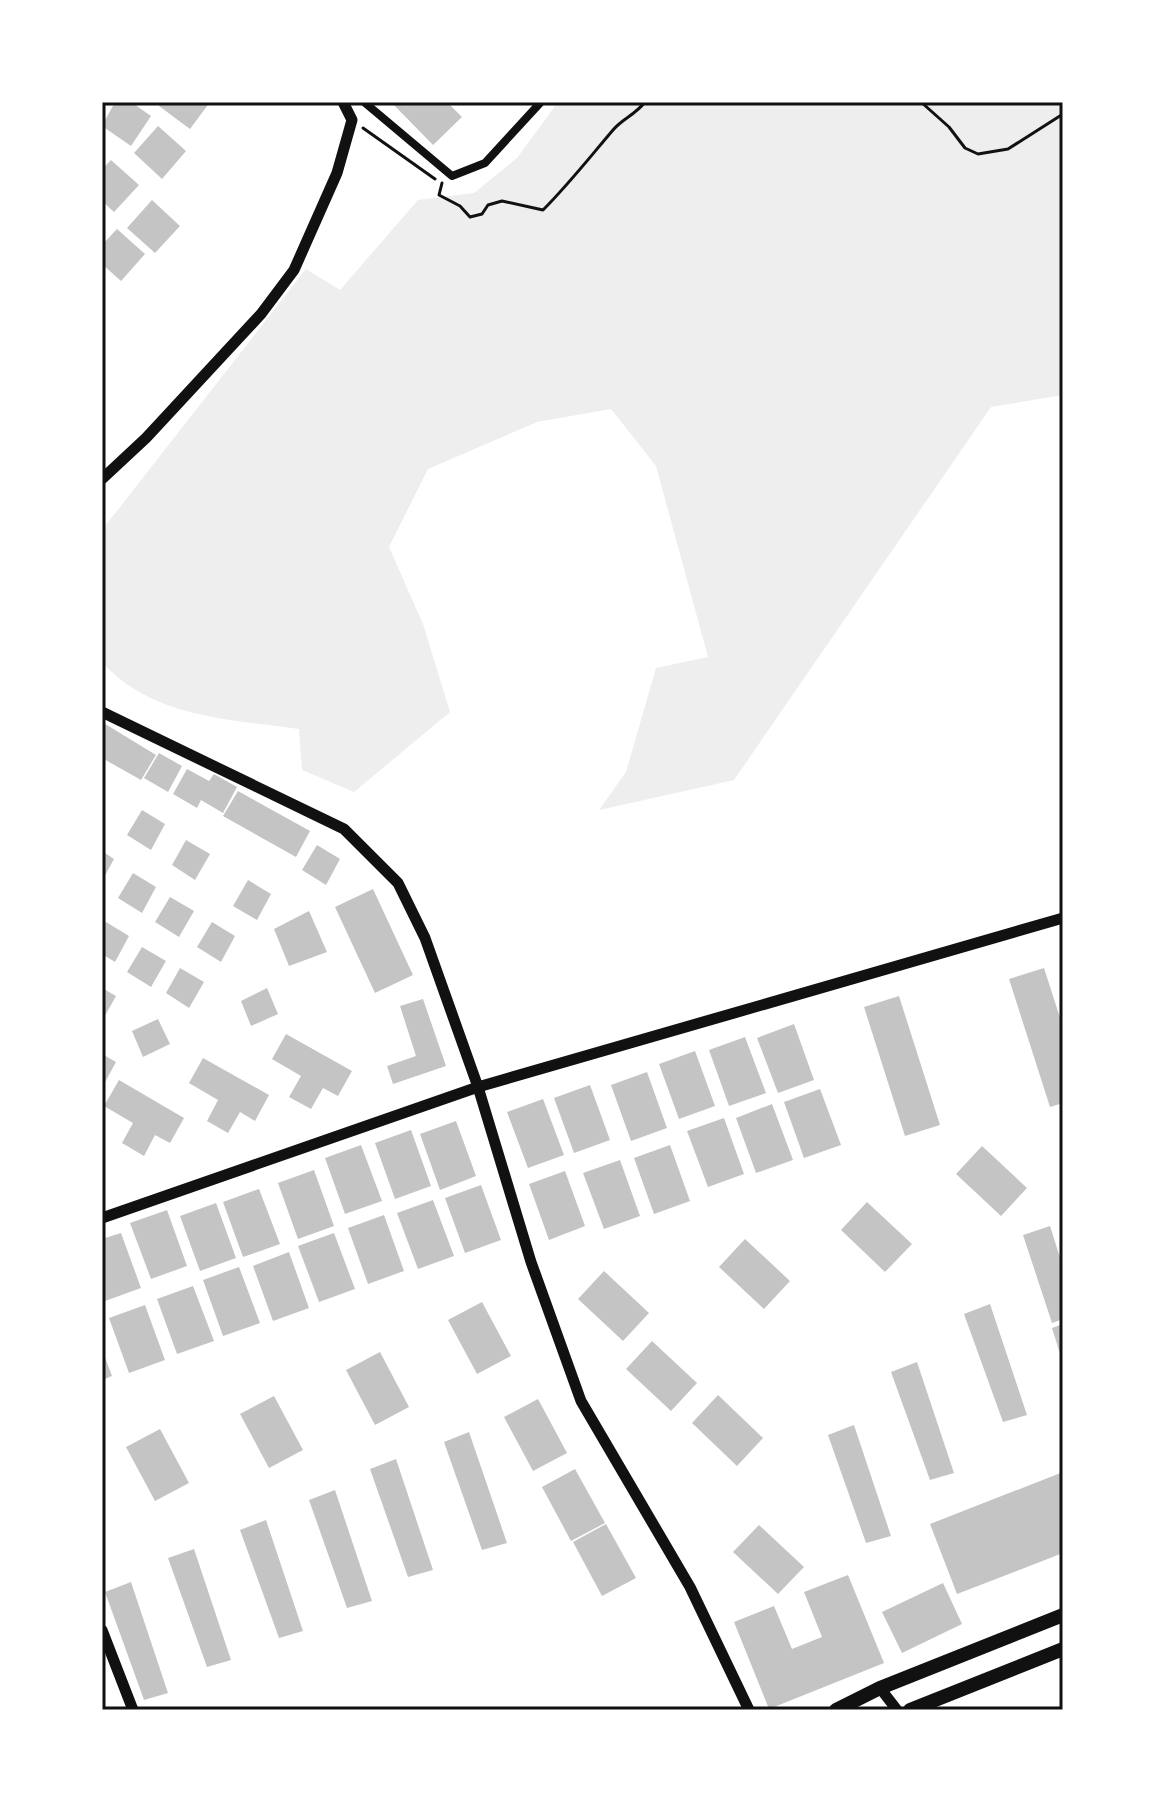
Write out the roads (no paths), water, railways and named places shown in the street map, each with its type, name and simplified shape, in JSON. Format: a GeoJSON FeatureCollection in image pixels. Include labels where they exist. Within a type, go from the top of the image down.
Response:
{"type":"FeatureCollection","features":[{"type":"Feature","properties":{"kind":"main road"},"geometry":{"type":"LineString","coordinates":[[836,1710],[880,1688],[1063,1615]]}},
{"type":"Feature","properties":{"kind":"main road"},"geometry":{"type":"LineString","coordinates":[[910,1710],[1063,1649]]}},
{"type":"Feature","properties":{"kind":"street"},"geometry":{"type":"LineString","coordinates":[[102,479],[146,438],[251,325],[294,270],[337,173],[352,120],[343,102]]}},
{"type":"Feature","properties":{"kind":"street"},"geometry":{"type":"LineString","coordinates":[[364,102],[452,176],[485,163],[531,117],[541,102]]}},
{"type":"Feature","properties":{"kind":"street"},"geometry":{"type":"LineString","coordinates":[[102,712],[344,829],[398,883],[425,938],[478,1087],[531,1262],[581,1401],[690,1587],[749,1710]]}},
{"type":"Feature","properties":{"kind":"street"},"geometry":{"type":"LineString","coordinates":[[102,1218],[478,1087],[1063,918]]}},
{"type":"Feature","properties":{"kind":"street"},"geometry":{"type":"LineString","coordinates":[[102,1630],[133,1710]]}},
{"type":"Feature","properties":{"kind":"street"},"geometry":{"type":"LineString","coordinates":[[880,1688],[897,1710]]}}]}
